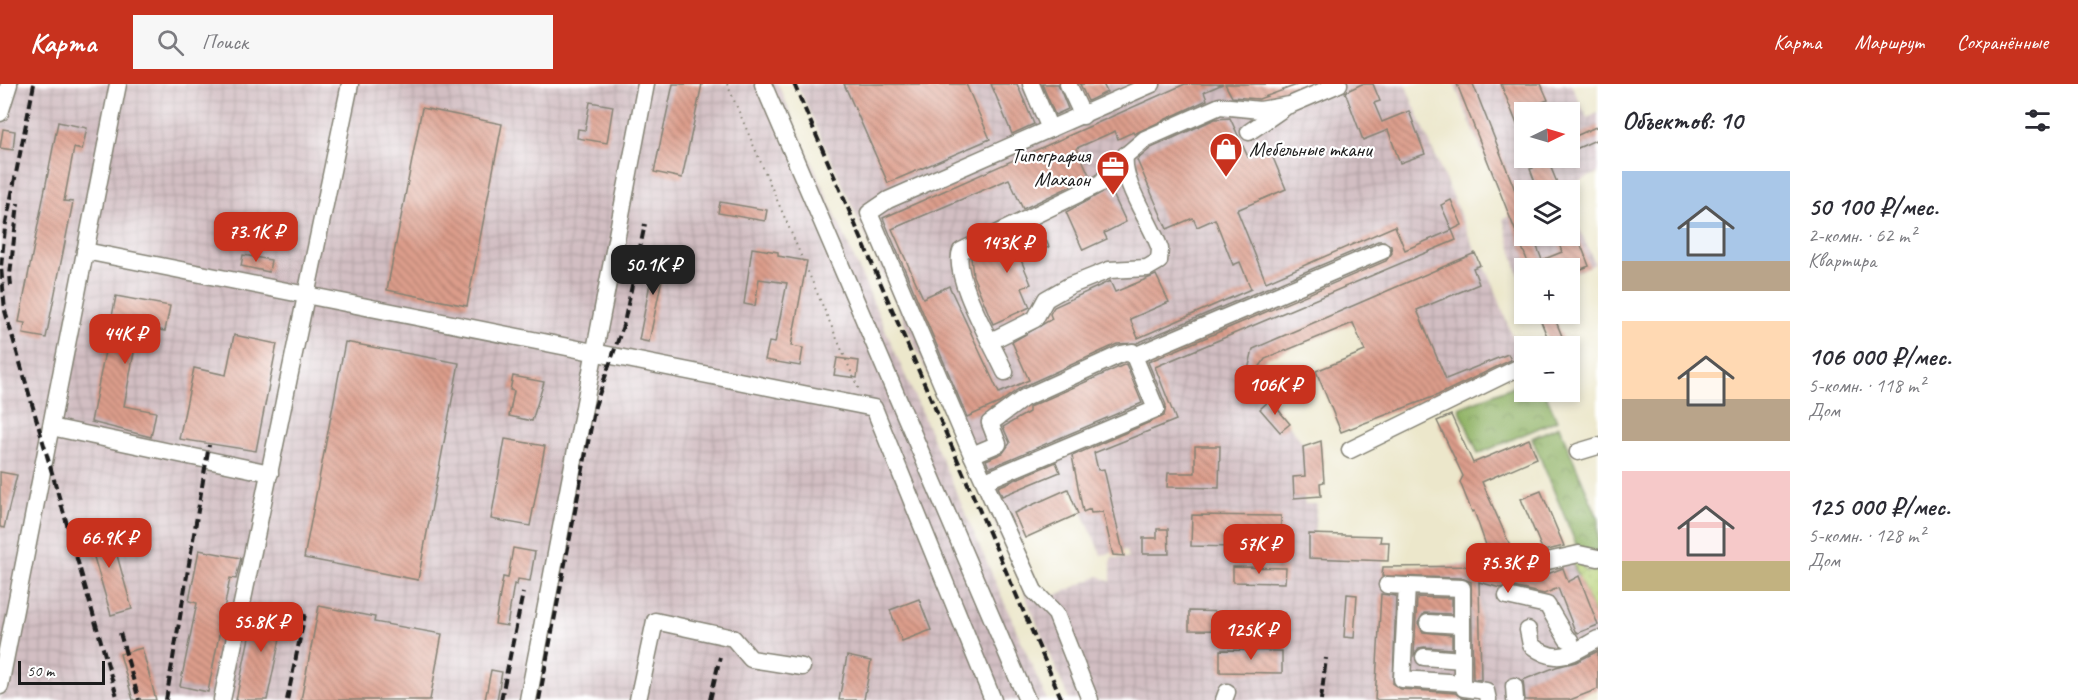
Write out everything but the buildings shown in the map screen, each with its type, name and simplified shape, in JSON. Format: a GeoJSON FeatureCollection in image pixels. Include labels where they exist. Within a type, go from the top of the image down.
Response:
{"type":"FeatureCollection","features":[{"type":"Feature","properties":{"kind":"lane"},"geometry":{"type":"LineString","coordinates":[[0,113],[9,84]]}},
{"type":"Feature","properties":{"kind":"lane"},"geometry":{"type":"LineString","coordinates":[[0,686],[118,84]]}},
{"type":"Feature","properties":{"kind":"lane"},"geometry":{"type":"LineString","coordinates":[[222,700],[350,84]]}},
{"type":"Feature","properties":{"kind":"lane"},"geometry":{"type":"LineString","coordinates":[[528,700],[646,84]]}},
{"type":"Feature","properties":{"kind":"lane"},"geometry":{"type":"LineString","coordinates":[[763,84],[1027,700]]}},
{"type":"Feature","properties":{"kind":"lane"},"geometry":{"type":"LineString","coordinates":[[1031,84],[1050,129]]}},
{"type":"Feature","properties":{"kind":"lane"},"geometry":{"type":"LineString","coordinates":[[1068,84],[1083,116]]}},
{"type":"Feature","properties":{"kind":"lane"},"geometry":{"type":"LineString","coordinates":[[1090,700],[1056,614],[1034,591],[986,481],[972,455],[868,213],[888,200],[1083,116],[1117,91],[1152,84]]}},
{"type":"Feature","properties":{"kind":"lane"},"geometry":{"type":"LineString","coordinates":[[1249,132],[1290,105],[1339,84]]}},
{"type":"Feature","properties":{"kind":"lane"},"geometry":{"type":"LineString","coordinates":[[1005,372],[959,267],[961,251],[1101,183],[1125,155],[1145,139],[1220,106],[1260,110],[1290,105]]}},
{"type":"Feature","properties":{"kind":"lane"},"geometry":{"type":"LineString","coordinates":[[991,341],[1035,320],[1046,299],[1069,286],[1109,270],[1147,268],[1159,261],[1160,249],[1130,182],[1124,165],[1125,155]]}},
{"type":"Feature","properties":{"kind":"lane"},"geometry":{"type":"LineString","coordinates":[[85,251],[874,408],[993,700]]}},
{"type":"Feature","properties":{"kind":"lane"},"geometry":{"type":"LineString","coordinates":[[1134,356],[1382,251]]}},
{"type":"Feature","properties":{"kind":"lane"},"geometry":{"type":"LineString","coordinates":[[972,455],[998,444],[990,423],[1018,402],[1121,354],[1132,352],[1156,409],[986,481]]}},
{"type":"Feature","properties":{"kind":"lane"},"geometry":{"type":"LineString","coordinates":[[1350,450],[1514,371]]}},
{"type":"Feature","properties":{"kind":"lane"},"geometry":{"type":"LineString","coordinates":[[51,427],[270,473]]}},
{"type":"Feature","properties":{"kind":"lane"},"geometry":{"type":"LineString","coordinates":[[1578,452],[1598,446]]}},
{"type":"Feature","properties":{"kind":"lane"},"geometry":{"type":"LineString","coordinates":[[1534,564],[1579,554],[1598,558]]}},
{"type":"Feature","properties":{"kind":"lane"},"geometry":{"type":"LineString","coordinates":[[1387,585],[1462,588],[1462,683],[1464,688],[1486,691],[1488,700]]}},
{"type":"Feature","properties":{"kind":"lane"},"geometry":{"type":"LineString","coordinates":[[1407,586],[1402,679],[1462,683]]}},
{"type":"Feature","properties":{"kind":"lane"},"geometry":{"type":"LineString","coordinates":[[1507,597],[1548,605],[1567,639],[1596,640]]}},
{"type":"Feature","properties":{"kind":"lane"},"geometry":{"type":"LineString","coordinates":[[639,700],[655,621],[733,638],[751,659],[802,667]]}},
{"type":"Feature","properties":{"kind":"lane"},"geometry":{"type":"LineString","coordinates":[[1428,623],[1461,625]]}},
{"type":"Feature","properties":{"kind":"lane"},"geometry":{"type":"LineString","coordinates":[[1528,630],[1531,645],[1554,657],[1575,652],[1596,640]]}},
{"type":"Feature","properties":{"kind":"lane"},"geometry":{"type":"LineString","coordinates":[[1554,657],[1570,640]]}},
{"type":"Feature","properties":{"kind":"lane"},"geometry":{"type":"LineString","coordinates":[[1424,657],[1462,660]]}},
{"type":"Feature","properties":{"kind":"path"},"geometry":{"type":"LineString","coordinates":[[727,84],[863,399],[874,408]]}},
{"type":"Feature","properties":{"kind":"shaded area"},"geometry":{"type":"Polygon","coordinates":[[[0,84],[778,84],[1047,700],[0,700],[0,84]]]}},
{"type":"Feature","properties":{"kind":"shaded area"},"geometry":{"type":"Polygon","coordinates":[[[797,84],[1405,84],[1471,241],[1493,283],[1514,342],[1514,367],[1439,397],[1400,303],[1265,359],[1258,373],[1264,377],[1257,391],[1266,403],[1270,400],[1305,446],[1321,441],[1324,482],[1320,483],[1321,496],[1304,497],[1305,504],[1317,504],[1314,534],[1309,534],[1309,558],[1383,561],[1383,567],[1489,564],[1533,577],[1576,559],[1598,616],[1598,673],[1539,700],[1069,700],[994,521],[797,84]],[[1072,488],[1014,513],[1025,537],[1018,540],[1041,592],[1049,598],[1099,576],[1111,582],[1111,558],[1129,558],[1126,550],[1101,555],[1072,488]]]}},
{"type":"Feature","properties":{"kind":"shaded area"},"geometry":{"type":"Polygon","coordinates":[[[1454,84],[1571,84],[1579,102],[1514,102],[1514,168],[1580,168],[1580,103],[1587,118],[1598,113],[1598,173],[1580,180],[1514,180],[1514,246],[1580,246],[1580,230],[1595,264],[1580,270],[1580,258],[1514,258],[1503,219],[1509,216],[1454,84]]]}},
{"type":"Feature","properties":{"kind":"green space"},"geometry":{"type":"Polygon","coordinates":[[[1514,386],[1514,402],[1549,402],[1557,420],[1478,454],[1459,408],[1514,386]]]}},
{"type":"Feature","properties":{"kind":"green space"},"geometry":{"type":"Polygon","coordinates":[[[1559,426],[1598,518],[1598,555],[1578,549],[1532,438],[1559,426]]]}},
{"type":"Feature","properties":{"kind":"green space"},"geometry":{"type":"Polygon","coordinates":[[[1576,559],[1587,572],[1596,568],[1598,624],[1572,561],[1576,559]]]}},
{"type":"Feature","properties":{"kind":"railway"},"geometry":{"type":"LineString","coordinates":[[34,84],[5,228],[1,267],[5,311],[118,700]]}},
{"type":"Feature","properties":{"kind":"railway"},"geometry":{"type":"LineString","coordinates":[[794,84],[1062,700]]}},
{"type":"Feature","properties":{"kind":"railway"},"geometry":{"type":"LineString","coordinates":[[11,286],[10,275],[18,203]]}},
{"type":"Feature","properties":{"kind":"railway"},"geometry":{"type":"LineString","coordinates":[[539,700],[595,406],[624,323],[645,224]]}},
{"type":"Feature","properties":{"kind":"railway"},"geometry":{"type":"LineString","coordinates":[[166,700],[209,445]]}},
{"type":"Feature","properties":{"kind":"railway"},"geometry":{"type":"LineString","coordinates":[[501,700],[523,593]]}},
{"type":"Feature","properties":{"kind":"railway"},"geometry":{"type":"LineString","coordinates":[[287,700],[305,614]]}},
{"type":"Feature","properties":{"kind":"railway"},"geometry":{"type":"LineString","coordinates":[[120,633],[139,700]]}},
{"type":"Feature","properties":{"kind":"railway"},"geometry":{"type":"LineString","coordinates":[[710,700],[720,657]]}},
{"type":"Feature","properties":{"kind":"railway"},"geometry":{"type":"LineString","coordinates":[[1321,700],[1326,658]]}},
{"type":"Feature","properties":{"kind":"place","name":"Мебельные ткани"},"geometry":{"type":"Point","coordinates":[1226,178]}},
{"type":"Feature","properties":{"kind":"place","name":"Типография Махаон"},"geometry":{"type":"Point","coordinates":[1113,196]}}]}
